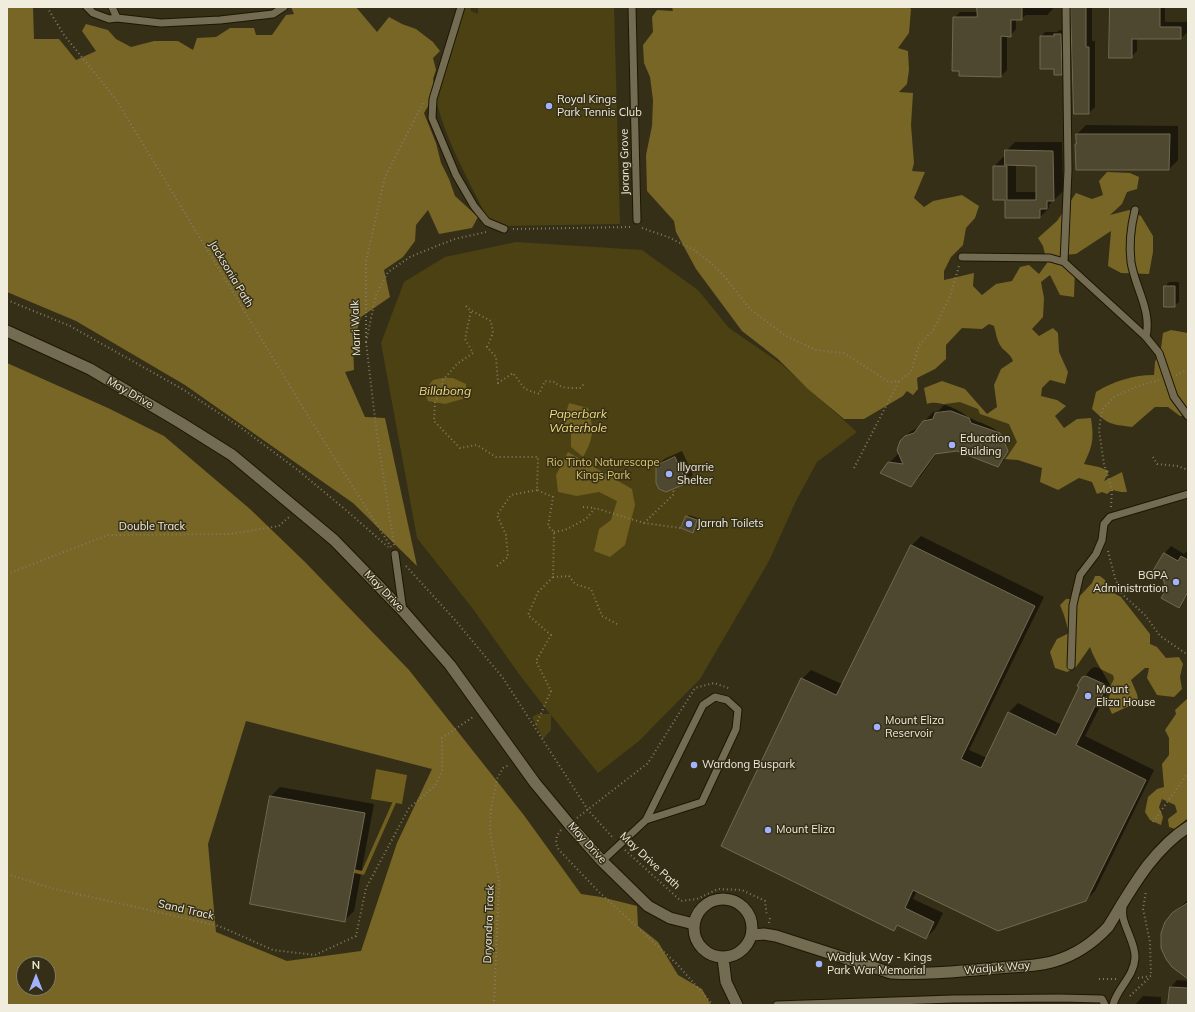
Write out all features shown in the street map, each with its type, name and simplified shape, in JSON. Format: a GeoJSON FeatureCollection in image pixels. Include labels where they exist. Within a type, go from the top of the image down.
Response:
{"type":"FeatureCollection","features":[{"type":"Feature","properties":{"kind":"street","name":"May Drive"},"geometry":{"type":"LineString","coordinates":[[7,331],[90,369],[232,455],[334,540],[403,611],[450,665],[520,760],[535,783],[602,861],[648,906],[670,918],[694,924]]}},
{"type":"Feature","properties":{"kind":"street","name":"Wadjuk Way"},"geometry":{"type":"LineString","coordinates":[[752,935],[764,934],[776,936],[891,973],[926,973],[1054,962],[1087,946],[1108,927],[1151,860],[1178,834],[1188,827]]}},
{"type":"Feature","properties":{"kind":"street"},"geometry":{"type":"LineString","coordinates":[[724,898],[734,900],[743,906],[750,914],[753,924],[752,935],[742,952],[723,958],[713,956],[704,951],[694,934],[694,924],[697,914],[704,906],[713,900],[724,898]]}},
{"type":"Feature","properties":{"kind":"street"},"geometry":{"type":"LineString","coordinates":[[723,958],[726,982],[737,1005]]}},
{"type":"Feature","properties":{"kind":"lane"},"geometry":{"type":"LineString","coordinates":[[87,7],[93,13],[109,19],[117,18],[161,23],[220,20],[273,14],[284,7]]}},
{"type":"Feature","properties":{"kind":"lane"},"geometry":{"type":"LineString","coordinates":[[112,7],[117,18]]}},
{"type":"Feature","properties":{"kind":"lane"},"geometry":{"type":"LineString","coordinates":[[460,7],[433,99],[432,118],[456,175],[474,206],[487,222],[504,229]]}},
{"type":"Feature","properties":{"kind":"lane","name":"Jorang Grove"},"geometry":{"type":"LineString","coordinates":[[632,7],[637,224]]}},
{"type":"Feature","properties":{"kind":"lane"},"geometry":{"type":"LineString","coordinates":[[1064,262],[1068,170],[1066,7]]}},
{"type":"Feature","properties":{"kind":"lane"},"geometry":{"type":"LineString","coordinates":[[1135,210],[1131,227],[1131,262],[1148,317],[1146,337]]}},
{"type":"Feature","properties":{"kind":"lane"},"geometry":{"type":"LineString","coordinates":[[962,257],[1050,258],[1064,262],[1146,337],[1159,353],[1174,397],[1188,416]]}},
{"type":"Feature","properties":{"kind":"lane"},"geometry":{"type":"LineString","coordinates":[[1071,666],[1073,605],[1080,575],[1096,554],[1102,540],[1104,524],[1110,517],[1188,494]]}},
{"type":"Feature","properties":{"kind":"lane"},"geometry":{"type":"LineString","coordinates":[[395,554],[403,611]]}},
{"type":"Feature","properties":{"kind":"lane"},"geometry":{"type":"LineString","coordinates":[[602,861],[646,820],[703,705],[716,697],[727,700],[738,710],[736,729],[702,802],[646,820]]}},
{"type":"Feature","properties":{"kind":"lane"},"geometry":{"type":"LineString","coordinates":[[1113,1005],[1115,996],[1128,979],[1135,958],[1131,939],[1122,917],[1123,902]]}},
{"type":"Feature","properties":{"kind":"lane"},"geometry":{"type":"LineString","coordinates":[[777,1005],[954,999],[1059,998],[1102,999],[1105,1005]]}},
{"type":"Feature","properties":{"kind":"path","name":"Jacksonia Path"},"geometry":{"type":"LineString","coordinates":[[47,7],[64,35],[115,98],[310,419],[395,554]]}},
{"type":"Feature","properties":{"kind":"path","name":"Marri Walk"},"geometry":{"type":"LineString","coordinates":[[395,554],[376,426],[366,342],[366,261],[385,177],[423,101]]}},
{"type":"Feature","properties":{"kind":"path"},"geometry":{"type":"LineString","coordinates":[[637,224],[694,250],[710,262],[725,277],[750,309],[786,336],[816,350],[844,353],[890,382],[899,381]]}},
{"type":"Feature","properties":{"kind":"path"},"geometry":{"type":"LineString","coordinates":[[366,342],[376,295],[388,272],[410,257],[455,239],[504,229],[630,227]]}},
{"type":"Feature","properties":{"kind":"path"},"geometry":{"type":"LineString","coordinates":[[854,468],[899,381],[911,372],[919,345],[934,329],[950,296],[962,257]]}},
{"type":"Feature","properties":{"kind":"path"},"geometry":{"type":"LineString","coordinates":[[466,306],[471,311],[491,321],[493,333],[487,347],[496,357],[498,382],[513,373],[525,389],[539,394],[545,381],[555,382],[566,388],[580,388],[585,383]]}},
{"type":"Feature","properties":{"kind":"path"},"geometry":{"type":"LineString","coordinates":[[471,311],[465,339],[473,353],[457,364],[443,380],[441,390],[435,404],[434,421],[460,448],[477,446],[496,457],[538,457],[537,490]]}},
{"type":"Feature","properties":{"kind":"path"},"geometry":{"type":"LineString","coordinates":[[1110,517],[1112,490],[1104,464],[1100,430],[1102,410],[1114,397],[1138,386],[1167,378]]}},
{"type":"Feature","properties":{"kind":"path"},"geometry":{"type":"LineString","coordinates":[[1153,457],[1157,464],[1177,466],[1188,470]]}},
{"type":"Feature","properties":{"kind":"path"},"geometry":{"type":"LineString","coordinates":[[644,523],[674,494],[673,489]]}},
{"type":"Feature","properties":{"kind":"path"},"geometry":{"type":"LineString","coordinates":[[497,566],[508,557],[506,535],[496,515],[512,495],[537,490],[553,497],[548,526],[554,532],[553,577]]}},
{"type":"Feature","properties":{"kind":"path"},"geometry":{"type":"LineString","coordinates":[[552,503],[557,503]]}},
{"type":"Feature","properties":{"kind":"path"},"geometry":{"type":"LineString","coordinates":[[583,507],[595,508],[644,523],[681,528]]}},
{"type":"Feature","properties":{"kind":"path"},"geometry":{"type":"LineString","coordinates":[[554,532],[565,530],[586,519],[595,508]]}},
{"type":"Feature","properties":{"kind":"path","name":"Double Track"},"geometry":{"type":"LineString","coordinates":[[7,574],[108,535],[230,534],[279,526],[297,510]]}},
{"type":"Feature","properties":{"kind":"path"},"geometry":{"type":"LineString","coordinates":[[1103,532],[1122,594],[1145,615],[1160,636],[1188,655]]}},
{"type":"Feature","properties":{"kind":"path"},"geometry":{"type":"LineString","coordinates":[[535,727],[551,691],[536,661],[551,635],[528,614],[538,592],[553,577],[569,576],[575,584],[591,589],[602,616],[617,624]]}},
{"type":"Feature","properties":{"kind":"path"},"geometry":{"type":"LineString","coordinates":[[713,1005],[677,964],[598,892],[559,850],[556,843],[556,837],[560,831],[648,763],[695,688],[714,684],[731,689]]}},
{"type":"Feature","properties":{"kind":"path","name":"Sand Track"},"geometry":{"type":"LineString","coordinates":[[7,874],[51,888],[219,926],[273,950],[315,955],[356,936],[366,888],[409,808],[435,786],[442,771],[442,738],[483,710]]}},
{"type":"Feature","properties":{"kind":"path","name":"Dryandra Track"},"geometry":{"type":"LineString","coordinates":[[494,1005],[499,881],[490,831],[491,809],[497,779],[503,768],[520,760]]}},
{"type":"Feature","properties":{"kind":"path"},"geometry":{"type":"LineString","coordinates":[[1153,822],[1188,773]]}},
{"type":"Feature","properties":{"kind":"path","name":"May Drive Path"},"geometry":{"type":"LineString","coordinates":[[588,810],[620,845],[681,900],[697,899],[718,889],[742,890],[765,901],[767,916]]}},
{"type":"Feature","properties":{"kind":"path"},"geometry":{"type":"LineString","coordinates":[[1130,996],[1150,976]]}},
{"type":"Feature","properties":{"kind":"green space","name":"Royal Kings Park Tennis Club"},"geometry":{"type":"Polygon","coordinates":[[[463,7],[470,7],[471,11],[478,14],[478,7],[614,7],[620,224],[501,226],[492,222],[486,216],[451,145],[436,100],[463,7]]]}},
{"type":"Feature","properties":{"kind":"green space","name":"Rio Tinto Naturescape Kings Park"},"geometry":{"type":"Polygon","coordinates":[[[516,242],[642,250],[698,290],[729,328],[780,363],[857,432],[817,462],[796,501],[769,561],[700,679],[639,741],[598,773],[551,715],[551,730],[543,739],[532,717],[537,714],[550,714],[519,674],[473,609],[417,538],[381,343],[404,282],[445,257],[516,242]]]}},
{"type":"Feature","properties":{"kind":"shaded area"},"geometry":{"type":"Polygon","coordinates":[[[7,7],[33,7],[34,39],[59,39],[76,60],[96,51],[82,31],[86,24],[108,30],[116,39],[131,47],[154,41],[178,41],[193,50],[197,38],[216,37],[230,28],[254,28],[256,35],[272,35],[286,15],[294,14],[291,7],[356,7],[377,32],[389,17],[416,29],[433,42],[440,51],[433,58],[436,70],[433,79],[435,87],[430,103],[424,113],[436,143],[441,163],[455,196],[478,217],[472,228],[439,234],[428,210],[416,225],[415,241],[403,257],[384,270],[390,297],[361,317],[353,343],[354,370],[345,372],[365,417],[385,418],[417,566],[353,503],[185,385],[76,321],[7,292],[7,7]]]}},
{"type":"Feature","properties":{"kind":"shaded area"},"geometry":{"type":"Polygon","coordinates":[[[672,7],[909,7],[911,9],[909,33],[898,48],[908,51],[909,70],[907,84],[899,92],[913,93],[911,125],[914,163],[912,171],[925,172],[914,198],[924,207],[933,201],[962,195],[979,206],[975,218],[966,228],[963,245],[951,257],[944,271],[944,280],[974,273],[973,286],[982,295],[996,284],[1012,281],[1020,267],[1029,265],[1039,274],[1047,263],[1043,246],[1038,238],[1057,221],[1076,193],[1092,199],[1103,195],[1099,181],[1107,172],[1130,173],[1139,177],[1137,189],[1127,192],[1122,204],[1110,215],[1129,210],[1141,216],[1153,236],[1153,252],[1149,274],[1121,273],[1108,266],[1111,231],[1076,254],[1064,255],[1064,264],[1075,269],[1074,297],[1060,295],[1050,275],[1041,282],[1044,298],[1043,317],[1032,329],[1039,336],[1053,328],[1058,333],[1059,352],[1068,372],[1065,384],[1050,380],[1042,388],[1041,396],[1057,400],[1066,406],[1055,416],[1064,428],[1077,419],[1091,418],[1092,442],[1084,464],[1109,471],[1104,481],[1122,472],[1127,492],[1112,490],[1107,494],[1102,492],[1097,494],[1092,482],[1079,478],[1058,490],[1040,482],[1042,468],[1018,460],[1004,459],[1005,448],[1003,439],[993,428],[939,403],[927,404],[924,388],[942,381],[965,389],[987,414],[997,407],[994,385],[1001,369],[1013,361],[1000,346],[994,326],[989,324],[982,329],[962,328],[946,345],[946,359],[935,369],[917,378],[918,389],[913,395],[907,391],[903,396],[864,419],[844,419],[808,389],[778,359],[742,331],[696,269],[676,232],[674,221],[647,191],[646,155],[652,126],[653,100],[650,77],[644,63],[643,45],[653,32],[652,17],[657,10],[673,11],[672,7]]]}},
{"type":"Feature","properties":{"kind":"shaded area"},"geometry":{"type":"Polygon","coordinates":[[[1171,330],[1188,333],[1188,415],[1180,416],[1168,407],[1155,407],[1132,427],[1106,421],[1092,409],[1096,392],[1124,379],[1154,375],[1155,362],[1161,348],[1163,333],[1171,330]]]}},
{"type":"Feature","properties":{"kind":"shaded area"},"geometry":{"type":"Polygon","coordinates":[[[7,363],[108,408],[164,436],[250,509],[305,562],[409,670],[523,814],[581,894],[601,897],[637,906],[638,926],[658,942],[678,975],[702,989],[711,1005],[7,1005],[7,363]],[[246,721],[208,844],[216,932],[287,961],[361,951],[397,843],[432,769],[246,721]]]}},
{"type":"Feature","properties":{"kind":"shaded area"},"geometry":{"type":"Polygon","coordinates":[[[1095,576],[1100,576],[1105,580],[1106,589],[1121,597],[1150,634],[1150,644],[1157,647],[1166,658],[1179,657],[1183,664],[1180,677],[1182,689],[1174,697],[1157,695],[1147,678],[1149,668],[1145,668],[1131,680],[1137,694],[1139,705],[1127,707],[1112,714],[1107,703],[1112,689],[1090,647],[1076,667],[1067,672],[1055,668],[1050,652],[1057,639],[1069,633],[1060,605],[1066,599],[1077,599],[1092,583],[1095,576]]]}},
{"type":"Feature","properties":{"kind":"shaded area"},"geometry":{"type":"Polygon","coordinates":[[[1188,698],[1188,818],[1175,829],[1169,827],[1168,819],[1177,812],[1175,805],[1162,799],[1159,807],[1163,817],[1161,825],[1150,820],[1145,812],[1148,797],[1157,789],[1164,787],[1162,764],[1169,755],[1169,738],[1165,730],[1176,714],[1175,710],[1188,698]]]}},
{"type":"Feature","properties":{"kind":"water","name":"Billabong"},"geometry":{"type":"Polygon","coordinates":[[[453,378],[466,384],[466,398],[445,404],[428,401],[424,391],[433,380],[453,378]]]}},
{"type":"Feature","properties":{"kind":"water","name":"Paperbark Waterhole"},"geometry":{"type":"Polygon","coordinates":[[[569,403],[588,408],[590,415],[592,428],[591,439],[587,451],[583,457],[571,447],[571,433],[563,422],[569,403]]]}},
{"type":"Feature","properties":{"kind":"water"},"geometry":{"type":"Polygon","coordinates":[[[568,452],[632,489],[635,505],[625,545],[610,557],[594,551],[599,529],[611,520],[617,501],[599,492],[577,496],[558,492],[556,475],[568,452]]]}},
{"type":"Feature","properties":{"kind":"water"},"geometry":{"type":"Polygon","coordinates":[[[376,769],[407,775],[402,804],[371,799],[376,769]]]}},
{"type":"Feature","properties":{"kind":"building"},"geometry":{"type":"Polygon","coordinates":[[[977,7],[1022,7],[1022,20],[1011,20],[1011,37],[1001,36],[1001,77],[959,76],[959,71],[952,71],[953,17],[977,17],[977,7]]]}},
{"type":"Feature","properties":{"kind":"building"},"geometry":{"type":"Polygon","coordinates":[[[1071,7],[1086,7],[1086,47],[1089,47],[1089,114],[1074,114],[1071,7]]]}},
{"type":"Feature","properties":{"kind":"building"},"geometry":{"type":"Polygon","coordinates":[[[1110,7],[1160,7],[1160,27],[1181,27],[1181,39],[1132,39],[1132,58],[1109,58],[1110,7]]]}},
{"type":"Feature","properties":{"kind":"building"},"geometry":{"type":"Polygon","coordinates":[[[1054,34],[1061,34],[1062,75],[1054,75],[1054,69],[1040,69],[1040,36],[1054,36],[1054,34]]]}},
{"type":"Feature","properties":{"kind":"building"},"geometry":{"type":"Polygon","coordinates":[[[1076,134],[1170,134],[1169,170],[1076,170],[1076,134]]]}},
{"type":"Feature","properties":{"kind":"building"},"geometry":{"type":"Polygon","coordinates":[[[1005,150],[1053,151],[1054,201],[1047,201],[1047,209],[1040,209],[1040,218],[1005,218],[1005,200],[993,200],[993,166],[1007,166],[1007,200],[1036,200],[1036,166],[1005,165],[1005,150]]]}},
{"type":"Feature","properties":{"kind":"building"},"geometry":{"type":"Polygon","coordinates":[[[1164,286],[1175,286],[1175,307],[1164,307],[1164,286]]]}},
{"type":"Feature","properties":{"kind":"building","name":"Education Building"},"geometry":{"type":"Polygon","coordinates":[[[951,411],[969,418],[971,423],[1000,433],[1008,451],[998,467],[957,451],[935,454],[911,487],[880,473],[888,462],[903,464],[897,450],[900,441],[905,436],[914,433],[923,421],[933,419],[935,413],[951,411]]]}},
{"type":"Feature","properties":{"kind":"building","name":"Illyarrie Shelter"},"geometry":{"type":"Polygon","coordinates":[[[675,457],[687,483],[666,492],[659,489],[656,483],[656,466],[675,457]]]}},
{"type":"Feature","properties":{"kind":"building","name":"Jarrah Toilets"},"geometry":{"type":"Polygon","coordinates":[[[686,516],[697,520],[693,533],[681,528],[686,516]]]}},
{"type":"Feature","properties":{"kind":"building","name":"Mount Eliza Reservoir"},"geometry":{"type":"Polygon","coordinates":[[[911,545],[1035,606],[961,759],[981,768],[1008,712],[1056,735],[1079,687],[1077,686],[1082,677],[1086,676],[1104,684],[1105,689],[1076,745],[1146,780],[1086,901],[998,931],[913,890],[905,908],[934,922],[926,939],[897,925],[894,931],[721,846],[801,678],[836,695],[911,545]]]}},
{"type":"Feature","properties":{"kind":"building","name":"BGPA Administration"},"geometry":{"type":"Polygon","coordinates":[[[1164,553],[1178,561],[1181,556],[1188,560],[1188,592],[1179,608],[1161,598],[1166,590],[1162,574],[1154,570],[1164,553]]]}},
{"type":"Feature","properties":{"kind":"building"},"geometry":{"type":"Polygon","coordinates":[[[270,796],[365,813],[345,922],[250,904],[270,796]]]}},
{"type":"Feature","properties":{"kind":"building"},"geometry":{"type":"Polygon","coordinates":[[[1188,903],[1188,979],[1172,967],[1166,959],[1161,948],[1161,933],[1165,922],[1172,913],[1188,903]]]}},
{"type":"Feature","properties":{"kind":"building"},"geometry":{"type":"Polygon","coordinates":[[[1170,987],[1188,988],[1188,1005],[1168,1005],[1170,987]]]}},
{"type":"Feature","properties":{"kind":"waterway"},"geometry":{"type":"LineString","coordinates":[[354,871],[363,873],[394,803]]}},
{"type":"Feature","properties":{"kind":"place","name":"Royal Kings Park Tennis Club"},"geometry":{"type":"Point","coordinates":[549,106]}},
{"type":"Feature","properties":{"kind":"place","name":"Education Building"},"geometry":{"type":"Point","coordinates":[952,445]}},
{"type":"Feature","properties":{"kind":"place","name":"Illyarrie Shelter"},"geometry":{"type":"Point","coordinates":[669,474]}},
{"type":"Feature","properties":{"kind":"place","name":"Jarrah Toilets"},"geometry":{"type":"Point","coordinates":[689,524]}},
{"type":"Feature","properties":{"kind":"place","name":"BGPA Administration"},"geometry":{"type":"Point","coordinates":[1176,582]}},
{"type":"Feature","properties":{"kind":"place","name":"Mount Eliza House"},"geometry":{"type":"Point","coordinates":[1088,696]}},
{"type":"Feature","properties":{"kind":"place","name":"Mount Eliza Reservoir"},"geometry":{"type":"Point","coordinates":[877,727]}},
{"type":"Feature","properties":{"kind":"place","name":"Wardong Buspark"},"geometry":{"type":"Point","coordinates":[694,765]}},
{"type":"Feature","properties":{"kind":"place","name":"Mount Eliza"},"geometry":{"type":"Point","coordinates":[768,830]}},
{"type":"Feature","properties":{"kind":"place","name":"Wadjuk Way - Kings Park War Memorial"},"geometry":{"type":"Point","coordinates":[819,964]}}]}
